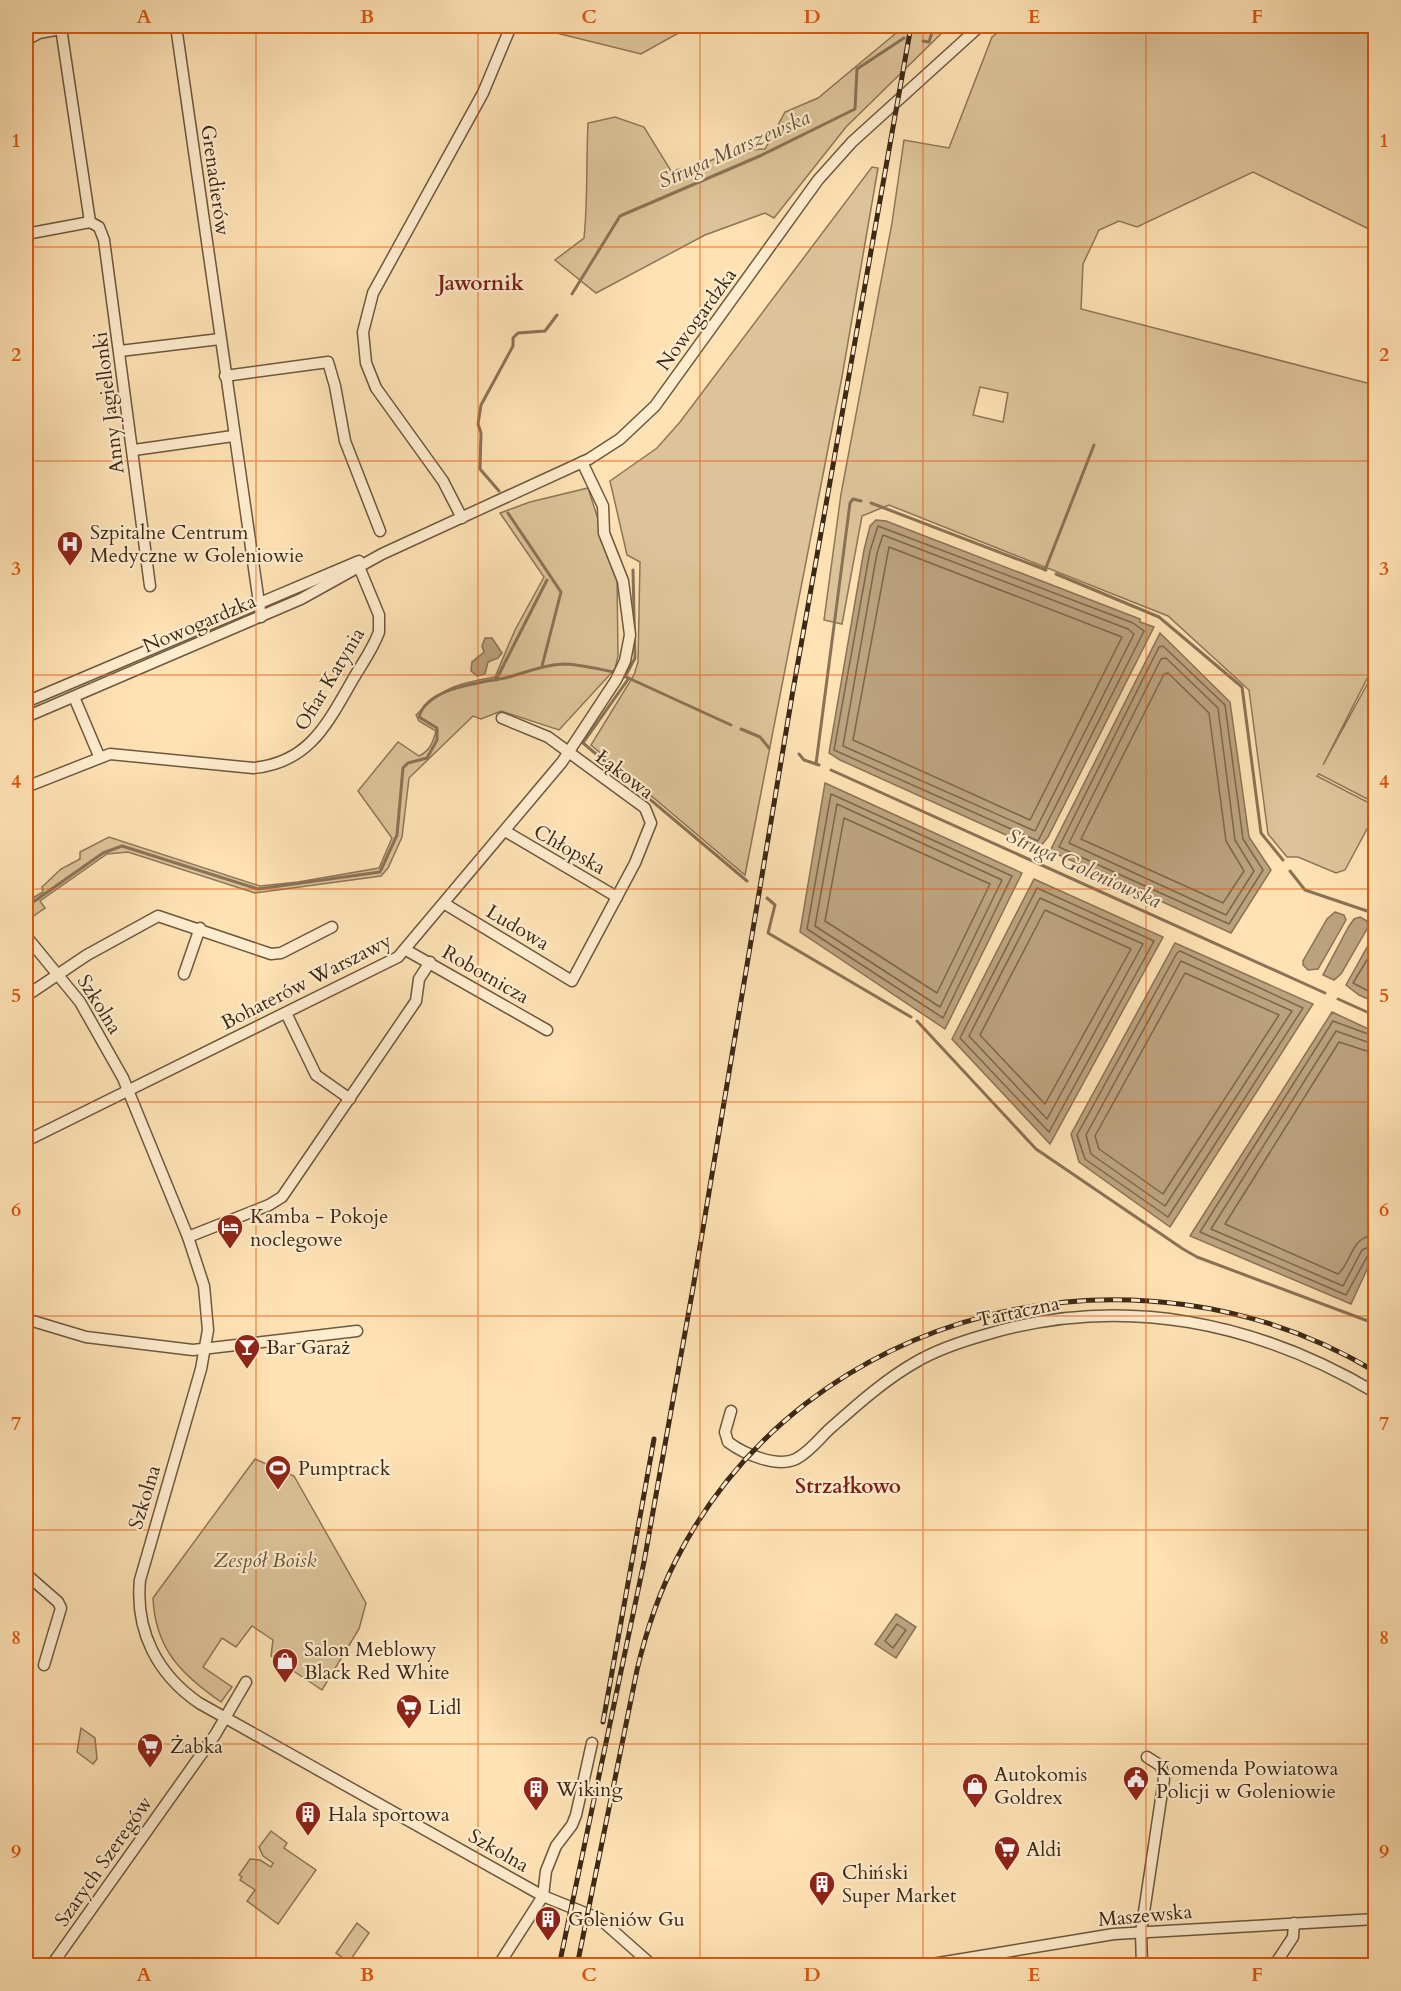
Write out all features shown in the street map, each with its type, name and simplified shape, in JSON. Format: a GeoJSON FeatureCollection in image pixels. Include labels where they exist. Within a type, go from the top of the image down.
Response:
{"type":"FeatureCollection","features":[{"type":"Feature","properties":{"kind":"street"},"geometry":{"type":"LineString","coordinates":[[26,40],[39,33],[76,26]]}},
{"type":"Feature","properties":{"kind":"street","name":"Grenadierów"},"geometry":{"type":"LineString","coordinates":[[176,26],[233,436],[261,616]]}},
{"type":"Feature","properties":{"kind":"street"},"geometry":{"type":"LineString","coordinates":[[462,518],[443,481],[373,382],[366,363],[363,332],[373,293],[479,101],[511,26]]}},
{"type":"Feature","properties":{"kind":"street","name":"Nowogardzka"},"geometry":{"type":"LineString","coordinates":[[26,702],[259,603],[358,565],[582,462],[620,439],[655,406],[818,180],[852,142],[980,26]]}},
{"type":"Feature","properties":{"kind":"street","name":"Anny Jagiellonki"},"geometry":{"type":"LineString","coordinates":[[61,28],[90,222],[99,227],[102,232],[134,450],[134,472],[150,586]]}},
{"type":"Feature","properties":{"kind":"street"},"geometry":{"type":"LineString","coordinates":[[26,234],[90,222]]}},
{"type":"Feature","properties":{"kind":"street"},"geometry":{"type":"LineString","coordinates":[[120,351],[220,339]]}},
{"type":"Feature","properties":{"kind":"street"},"geometry":{"type":"LineString","coordinates":[[225,376],[328,362],[345,441],[380,531]]}},
{"type":"Feature","properties":{"kind":"street"},"geometry":{"type":"LineString","coordinates":[[134,450],[233,436]]}},
{"type":"Feature","properties":{"kind":"street","name":"Bohaterów Warszawy"},"geometry":{"type":"LineString","coordinates":[[26,1141],[384,965],[406,950],[505,831],[568,753],[581,729],[616,680],[625,661],[630,635],[623,581],[604,533],[603,506],[582,462]]}},
{"type":"Feature","properties":{"kind":"street","name":"Nowogardzka"},"geometry":{"type":"LineString","coordinates":[[26,717],[324,588],[358,565]]}},
{"type":"Feature","properties":{"kind":"street","name":"Ofiar Katynia"},"geometry":{"type":"LineString","coordinates":[[26,787],[99,756],[121,754],[253,768],[275,764],[302,751],[324,730],[379,632],[379,615],[358,565]]}},
{"type":"Feature","properties":{"kind":"street"},"geometry":{"type":"LineString","coordinates":[[74,697],[99,756]]}},
{"type":"Feature","properties":{"kind":"street","name":"Łąkowa"},"geometry":{"type":"LineString","coordinates":[[502,718],[548,737],[645,808],[650,817],[649,831],[617,897]]}},
{"type":"Feature","properties":{"kind":"street","name":"Chłopska"},"geometry":{"type":"LineString","coordinates":[[505,831],[617,897]]}},
{"type":"Feature","properties":{"kind":"street","name":"Ludowa"},"geometry":{"type":"LineString","coordinates":[[445,904],[573,981],[617,897]]}},
{"type":"Feature","properties":{"kind":"street"},"geometry":{"type":"LineString","coordinates":[[26,996],[87,955],[158,916],[276,954],[332,927]]}},
{"type":"Feature","properties":{"kind":"street"},"geometry":{"type":"LineString","coordinates":[[184,974],[200,928]]}},
{"type":"Feature","properties":{"kind":"street","name":"Szkolna"},"geometry":{"type":"LineString","coordinates":[[26,936],[80,1002],[129,1090],[200,1268],[207,1299],[206,1348],[144,1562],[139,1604],[148,1643],[164,1672],[186,1694],[224,1718],[543,1896]]}},
{"type":"Feature","properties":{"kind":"street","name":"Robotnicza"},"geometry":{"type":"LineString","coordinates":[[406,950],[547,1030]]}},
{"type":"Feature","properties":{"kind":"street"},"geometry":{"type":"LineString","coordinates":[[188,1237],[269,1205],[282,1197],[416,1001],[419,979],[430,962]]}},
{"type":"Feature","properties":{"kind":"street"},"geometry":{"type":"LineString","coordinates":[[286,1013],[316,1075],[350,1099]]}},
{"type":"Feature","properties":{"kind":"street","name":"Tartaczna"},"geometry":{"type":"LineString","coordinates":[[731,1411],[725,1432],[728,1442],[768,1460],[787,1462],[803,1454],[883,1384],[916,1362],[957,1343],[1002,1330],[1038,1322],[1090,1316],[1179,1320],[1256,1337],[1340,1372],[1376,1393]]}},
{"type":"Feature","properties":{"kind":"street"},"geometry":{"type":"LineString","coordinates":[[26,1319],[86,1337],[192,1350],[357,1331]]}},
{"type":"Feature","properties":{"kind":"street"},"geometry":{"type":"LineString","coordinates":[[26,1574],[58,1602],[61,1608],[44,1665]]}},
{"type":"Feature","properties":{"kind":"street","name":"Szarych Szeregów"},"geometry":{"type":"LineString","coordinates":[[51,1965],[214,1735],[246,1682]]}},
{"type":"Feature","properties":{"kind":"street"},"geometry":{"type":"LineString","coordinates":[[498,1965],[543,1896],[546,1870],[555,1846],[572,1825],[576,1815],[592,1743]]}},
{"type":"Feature","properties":{"kind":"street"},"geometry":{"type":"LineString","coordinates":[[1142,1965],[1141,1932],[1164,1779],[1161,1766],[1156,1760],[1147,1757]]}},
{"type":"Feature","properties":{"kind":"street"},"geometry":{"type":"LineString","coordinates":[[543,1896],[600,1919],[650,1964]]}},
{"type":"Feature","properties":{"kind":"street","name":"Maszewska"},"geometry":{"type":"LineString","coordinates":[[920,1965],[1141,1932],[1376,1919]]}},
{"type":"Feature","properties":{"kind":"street"},"geometry":{"type":"LineString","coordinates":[[1274,1965],[1291,1941],[1294,1923]]}},
{"type":"Feature","properties":{"kind":"green space"},"geometry":{"type":"Polygon","coordinates":[[[528,26],[691,26],[641,54],[528,26]]]}},
{"type":"Feature","properties":{"kind":"green space"},"geometry":{"type":"Polygon","coordinates":[[[901,26],[949,26],[846,127],[774,218],[765,213],[705,235],[596,293],[555,260],[584,238],[588,123],[615,117],[644,127],[671,171],[703,164],[732,151],[765,149],[785,112],[818,98],[901,29],[901,26]]]}},
{"type":"Feature","properties":{"kind":"green space"},"geometry":{"type":"Polygon","coordinates":[[[1006,26],[1375,26],[1375,232],[1253,172],[1137,227],[1119,221],[1099,230],[1083,264],[1081,309],[1375,385],[1375,663],[1323,765],[1375,670],[1375,803],[1319,774],[1317,776],[1375,806],[1375,814],[1345,870],[1336,873],[1298,857],[1287,857],[1268,834],[1249,690],[1168,616],[889,505],[862,516],[842,624],[824,620],[841,494],[892,223],[904,140],[949,148],[992,37],[1006,26]],[[980,387],[973,415],[1003,422],[1008,393],[980,387]]]}},
{"type":"Feature","properties":{"kind":"green space"},"geometry":{"type":"Polygon","coordinates":[[[872,167],[878,168],[842,377],[745,875],[591,745],[634,675],[638,662],[640,562],[627,555],[610,481],[657,448],[680,422],[872,167]]]}},
{"type":"Feature","properties":{"kind":"green space"},"geometry":{"type":"Polygon","coordinates":[[[588,488],[617,578],[618,656],[615,669],[559,730],[501,711],[481,719],[473,716],[409,778],[402,837],[388,868],[381,876],[255,893],[128,852],[107,854],[40,901],[45,908],[26,921],[26,902],[43,892],[42,887],[61,869],[80,859],[80,852],[109,837],[260,886],[379,868],[392,838],[358,791],[398,742],[419,756],[428,749],[436,731],[419,721],[416,715],[426,705],[443,692],[461,684],[495,677],[515,630],[544,577],[500,513],[530,502],[588,488]]]}},
{"type":"Feature","properties":{"kind":"green space","name":"Zespół Boisk"},"geometry":{"type":"Polygon","coordinates":[[[255,1459],[294,1476],[366,1603],[359,1629],[322,1690],[271,1656],[273,1640],[252,1626],[236,1647],[222,1638],[203,1667],[232,1687],[221,1702],[194,1682],[173,1659],[159,1632],[153,1598],[255,1459]]]}},
{"type":"Feature","properties":{"kind":"green space"},"geometry":{"type":"Polygon","coordinates":[[[81,1728],[95,1738],[97,1759],[93,1764],[77,1752],[81,1728]]]}},
{"type":"Feature","properties":{"kind":"green space"},"geometry":{"type":"Polygon","coordinates":[[[271,1831],[287,1843],[284,1848],[316,1870],[278,1924],[247,1901],[255,1890],[240,1880],[242,1877],[239,1875],[250,1859],[260,1860],[271,1867],[273,1863],[263,1856],[259,1847],[271,1831]]]}},
{"type":"Feature","properties":{"kind":"green space"},"geometry":{"type":"Polygon","coordinates":[[[357,1923],[369,1933],[349,1962],[336,1953],[357,1923]]]}},
{"type":"Feature","properties":{"kind":"water"},"geometry":{"type":"Polygon","coordinates":[[[876,520],[886,521],[1140,619],[1140,622],[1154,627],[1048,837],[1040,847],[1035,848],[829,753],[864,550],[870,526],[876,520]]]}},
{"type":"Feature","properties":{"kind":"water"},"geometry":{"type":"Polygon","coordinates":[[[1160,633],[1230,702],[1249,837],[1271,870],[1231,933],[1050,851],[1160,633]]]}},
{"type":"Feature","properties":{"kind":"water"},"geometry":{"type":"Polygon","coordinates":[[[485,638],[492,638],[502,653],[498,658],[488,662],[485,674],[477,676],[471,671],[472,662],[484,652],[482,646],[485,638]]]}},
{"type":"Feature","properties":{"kind":"water"},"geometry":{"type":"Polygon","coordinates":[[[825,783],[1022,873],[945,1029],[800,932],[825,783]]]}},
{"type":"Feature","properties":{"kind":"water"},"geometry":{"type":"Polygon","coordinates":[[[1034,879],[1163,937],[1050,1144],[952,1039],[1034,879]]]}},
{"type":"Feature","properties":{"kind":"water"},"geometry":{"type":"Polygon","coordinates":[[[1335,912],[1344,915],[1346,920],[1318,969],[1308,970],[1303,965],[1303,961],[1327,919],[1335,912]]]}},
{"type":"Feature","properties":{"kind":"water"},"geometry":{"type":"Polygon","coordinates":[[[1360,917],[1367,921],[1368,927],[1341,974],[1334,980],[1323,975],[1349,926],[1354,919],[1360,917]]]}},
{"type":"Feature","properties":{"kind":"water"},"geometry":{"type":"Polygon","coordinates":[[[1375,933],[1375,1002],[1359,995],[1346,985],[1375,933]]]}},
{"type":"Feature","properties":{"kind":"water"},"geometry":{"type":"Polygon","coordinates":[[[1175,943],[1313,1004],[1170,1227],[1079,1162],[1071,1134],[1175,943]]]}},
{"type":"Feature","properties":{"kind":"water"},"geometry":{"type":"Polygon","coordinates":[[[1332,1012],[1375,1032],[1375,1252],[1351,1304],[1190,1236],[1332,1012]]]}},
{"type":"Feature","properties":{"kind":"water"},"geometry":{"type":"Polygon","coordinates":[[[896,1614],[916,1627],[896,1658],[875,1644],[896,1614]]]}},
{"type":"Feature","properties":{"kind":"waterway","name":"Struga Marszewska"},"geometry":{"type":"LineString","coordinates":[[923,41],[929,42],[934,26]]}},
{"type":"Feature","properties":{"kind":"waterway","name":"Struga Marszewska"},"geometry":{"type":"LineString","coordinates":[[572,294],[620,216],[762,155],[855,109],[857,69],[904,38]]}},
{"type":"Feature","properties":{"kind":"waterway","name":"Struga Marszewska"},"geometry":{"type":"LineString","coordinates":[[499,491],[480,469],[481,433],[478,424],[481,405],[513,346],[513,338],[518,333],[545,331],[557,315]]}},
{"type":"Feature","properties":{"kind":"waterway"},"geometry":{"type":"LineString","coordinates":[[1045,570],[1094,445]]}},
{"type":"Feature","properties":{"kind":"waterway"},"geometry":{"type":"LineString","coordinates":[[816,764],[850,503],[853,499],[861,501]]}},
{"type":"Feature","properties":{"kind":"waterway"},"geometry":{"type":"LineString","coordinates":[[871,503],[1046,570]]}},
{"type":"Feature","properties":{"kind":"waterway","name":"Struga Marszewska"},"geometry":{"type":"LineString","coordinates":[[508,513],[561,592],[542,666]]}},
{"type":"Feature","properties":{"kind":"waterway"},"geometry":{"type":"LineString","coordinates":[[625,677],[635,658],[633,570]]}},
{"type":"Feature","properties":{"kind":"waterway"},"geometry":{"type":"LineString","coordinates":[[1056,574],[1159,617],[1242,687],[1261,833],[1283,860]]}},
{"type":"Feature","properties":{"kind":"waterway"},"geometry":{"type":"LineString","coordinates":[[496,680],[547,580]]}},
{"type":"Feature","properties":{"kind":"waterway","name":"Struga Goleniowska"},"geometry":{"type":"LineString","coordinates":[[26,907],[103,853],[122,846],[258,889],[380,872],[397,835],[403,768],[408,763],[427,758],[437,740],[437,728],[419,717],[424,707],[433,699],[444,692],[542,667],[563,664],[614,672]]}},
{"type":"Feature","properties":{"kind":"waterway","name":"Struga Goleniowska"},"geometry":{"type":"LineString","coordinates":[[624,676],[731,725]]}},
{"type":"Feature","properties":{"kind":"waterway"},"geometry":{"type":"LineString","coordinates":[[629,678],[583,743],[747,881]]}},
{"type":"Feature","properties":{"kind":"waterway","name":"Struga Goleniowska"},"geometry":{"type":"LineString","coordinates":[[741,729],[760,737],[769,748]]}},
{"type":"Feature","properties":{"kind":"waterway","name":"Struga Goleniowska"},"geometry":{"type":"LineString","coordinates":[[799,754],[804,760],[819,765]]}},
{"type":"Feature","properties":{"kind":"waterway","name":"Struga Goleniowska"},"geometry":{"type":"LineString","coordinates":[[831,770],[1325,993]]}},
{"type":"Feature","properties":{"kind":"waterway"},"geometry":{"type":"LineString","coordinates":[[1290,871],[1305,890],[1373,913]]}},
{"type":"Feature","properties":{"kind":"waterway"},"geometry":{"type":"LineString","coordinates":[[767,898],[775,905],[768,933],[911,1017]]}},
{"type":"Feature","properties":{"kind":"waterway","name":"Struga Goleniowska"},"geometry":{"type":"LineString","coordinates":[[1338,999],[1376,1016]]}},
{"type":"Feature","properties":{"kind":"waterway"},"geometry":{"type":"LineString","coordinates":[[917,1021],[1036,1149],[1183,1249],[1197,1257],[1376,1324]]}},
{"type":"Feature","properties":{"kind":"railway"},"geometry":{"type":"LineString","coordinates":[[559,1966],[644,1562],[693,1288],[792,696],[911,26]]}},
{"type":"Feature","properties":{"kind":"railway"},"geometry":{"type":"LineString","coordinates":[[577,1966],[637,1670],[658,1600],[676,1560],[734,1473],[806,1403],[891,1351],[985,1316],[1083,1301],[1184,1304],[1282,1328],[1376,1372]]}},
{"type":"Feature","properties":{"kind":"railway"},"geometry":{"type":"LineString","coordinates":[[603,1722],[654,1439]]}},
{"type":"Feature","properties":{"kind":"place","name":"Szpitalne Centrum Medyczne w Goleniowie"},"geometry":{"type":"Point","coordinates":[70,567]}},
{"type":"Feature","properties":{"kind":"place","name":"Kamba - Pokoje noclegowe"},"geometry":{"type":"Point","coordinates":[230,1250]}},
{"type":"Feature","properties":{"kind":"place","name":"Bar Garaż"},"geometry":{"type":"Point","coordinates":[247,1370]}},
{"type":"Feature","properties":{"kind":"place","name":"Pumptrack"},"geometry":{"type":"Point","coordinates":[278,1491]}},
{"type":"Feature","properties":{"kind":"place","name":"Salon Meblowy Black Red White"},"geometry":{"type":"Point","coordinates":[285,1684]}},
{"type":"Feature","properties":{"kind":"place","name":"Lidl"},"geometry":{"type":"Point","coordinates":[409,1730]}},
{"type":"Feature","properties":{"kind":"place","name":"Żabka"},"geometry":{"type":"Point","coordinates":[150,1769]}},
{"type":"Feature","properties":{"kind":"place","name":"Komenda Powiatowa Policji w Goleniowie"},"geometry":{"type":"Point","coordinates":[1136,1802]}},
{"type":"Feature","properties":{"kind":"place","name":"Autokomis Goldrex"},"geometry":{"type":"Point","coordinates":[975,1809]}},
{"type":"Feature","properties":{"kind":"place","name":"Wiking"},"geometry":{"type":"Point","coordinates":[536,1812]}},
{"type":"Feature","properties":{"kind":"place","name":"Hala sportowa"},"geometry":{"type":"Point","coordinates":[308,1837]}},
{"type":"Feature","properties":{"kind":"place","name":"Aldi"},"geometry":{"type":"Point","coordinates":[1007,1872]}},
{"type":"Feature","properties":{"kind":"place","name":"Chiński Super Market"},"geometry":{"type":"Point","coordinates":[822,1907]}},
{"type":"Feature","properties":{"kind":"place","name":"Goleniów Gu"},"geometry":{"type":"Point","coordinates":[548,1942]}},
{"type":"Feature","properties":{"kind":"district","name":"Jawornik"},"geometry":{"type":"Point","coordinates":[481,283]}},
{"type":"Feature","properties":{"kind":"district","name":"Strzałkowo"},"geometry":{"type":"Point","coordinates":[848,1486]}}]}
